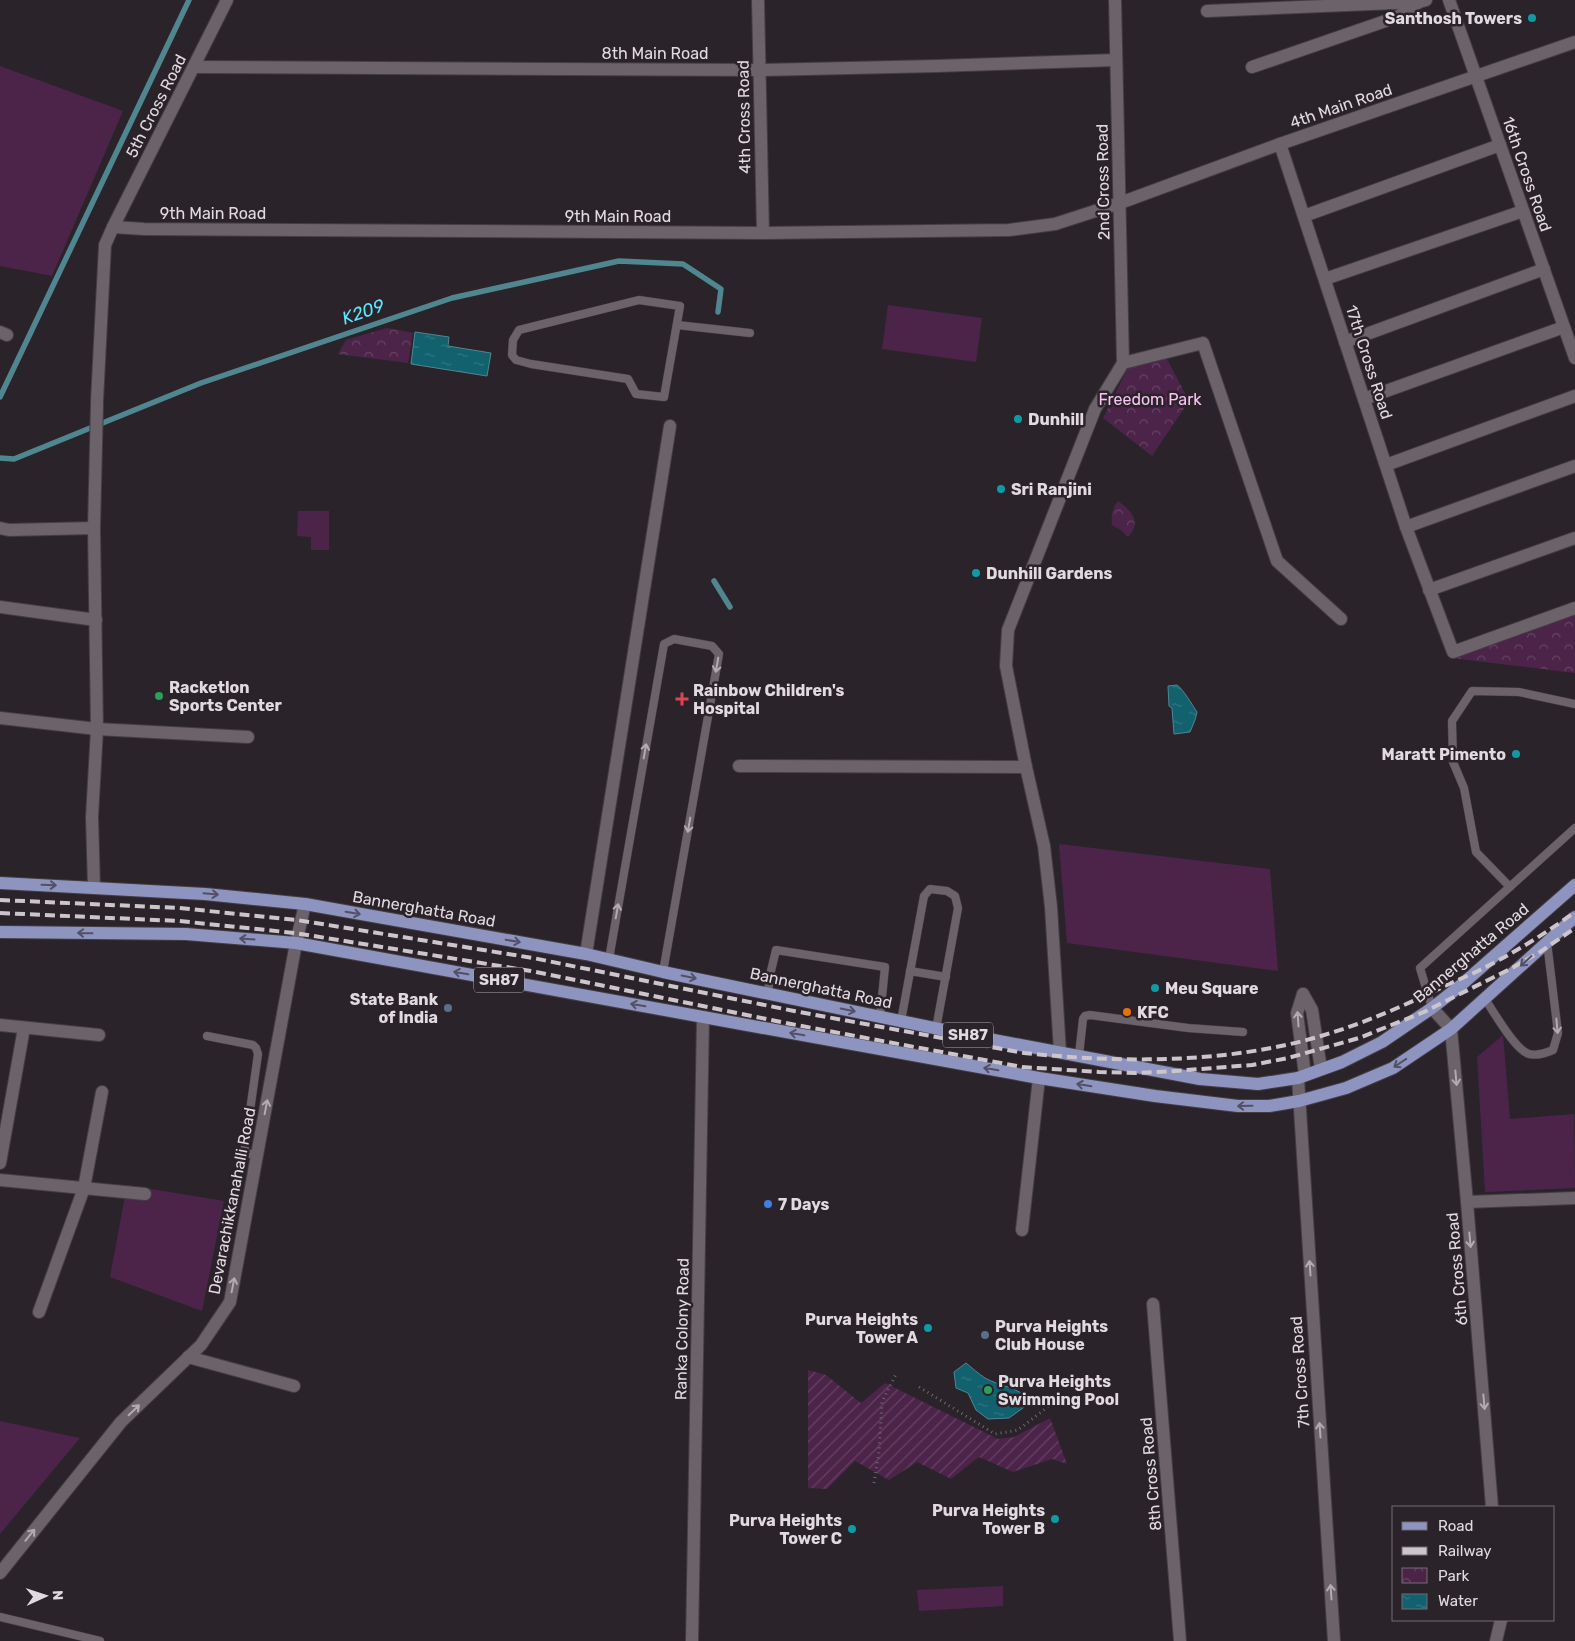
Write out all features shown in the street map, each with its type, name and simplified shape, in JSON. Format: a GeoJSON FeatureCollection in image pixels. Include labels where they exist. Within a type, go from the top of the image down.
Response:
{"type":"FeatureCollection","features":[{"type":"Feature","properties":{"kind":"main road","name":"Bannerghatta Road"},"geometry":{"type":"LineString","coordinates":[[0,883],[205,894],[305,904],[586,954],[936,1029],[1200,1079],[1258,1084],[1301,1076],[1342,1062],[1382,1042],[1432,1008],[1460,986],[1575,885]]}},
{"type":"Feature","properties":{"kind":"main road","name":"SH87"},"geometry":{"type":"LineString","coordinates":[[0,932],[186,934],[296,943],[1039,1078],[1155,1096],[1238,1106],[1269,1106],[1299,1101],[1346,1088],[1393,1068],[1451,1029],[1575,917]]}},
{"type":"Feature","properties":{"kind":"street","name":"5th Cross Road"},"geometry":{"type":"LineString","coordinates":[[94,887],[92,817],[97,729],[94,528],[97,402],[106,245],[112,227],[227,0]]}},
{"type":"Feature","properties":{"kind":"street","name":"4th Cross Road"},"geometry":{"type":"LineString","coordinates":[[758,0],[763,233]]}},
{"type":"Feature","properties":{"kind":"street","name":"2nd Cross Road"},"geometry":{"type":"LineString","coordinates":[[1115,0],[1123,363]]}},
{"type":"Feature","properties":{"kind":"street","name":"16th Cross Road"},"geometry":{"type":"LineString","coordinates":[[1449,0],[1575,358]]}},
{"type":"Feature","properties":{"kind":"street"},"geometry":{"type":"LineString","coordinates":[[1207,11],[1422,1]]}},
{"type":"Feature","properties":{"kind":"street"},"geometry":{"type":"LineString","coordinates":[[1252,67],[1397,17],[1422,1]]}},
{"type":"Feature","properties":{"kind":"street","name":"4th Main Road"},"geometry":{"type":"LineString","coordinates":[[1120,203],[1280,144],[1575,42]]}},
{"type":"Feature","properties":{"kind":"street","name":"8th Main Road"},"geometry":{"type":"LineString","coordinates":[[194,67],[760,70],[1116,60]]}},
{"type":"Feature","properties":{"kind":"street","name":"17th Cross Road"},"geometry":{"type":"LineString","coordinates":[[1280,144],[1406,527],[1453,652],[1575,608]]}},
{"type":"Feature","properties":{"kind":"street"},"geometry":{"type":"LineString","coordinates":[[1304,216],[1500,145]]}},
{"type":"Feature","properties":{"kind":"street","name":"9th Main Road"},"geometry":{"type":"LineString","coordinates":[[112,227],[164,229],[763,233],[1009,230],[1055,224],[1120,203]]}},
{"type":"Feature","properties":{"kind":"street"},"geometry":{"type":"LineString","coordinates":[[1325,279],[1523,211]]}},
{"type":"Feature","properties":{"kind":"street"},"geometry":{"type":"LineString","coordinates":[[1345,342],[1544,269]]}},
{"type":"Feature","properties":{"kind":"street"},"geometry":{"type":"LineString","coordinates":[[1364,399],[1564,328]]}},
{"type":"Feature","properties":{"kind":"street"},"geometry":{"type":"LineString","coordinates":[[1060,1052],[1051,907],[1044,846],[1006,666],[1008,630],[1095,409],[1123,363],[1203,343],[1277,561],[1341,619]]}},
{"type":"Feature","properties":{"kind":"street"},"geometry":{"type":"LineString","coordinates":[[1386,465],[1575,396]]}},
{"type":"Feature","properties":{"kind":"street"},"geometry":{"type":"LineString","coordinates":[[586,954],[670,426]]}},
{"type":"Feature","properties":{"kind":"street"},"geometry":{"type":"LineString","coordinates":[[1406,527],[1575,466]]}},
{"type":"Feature","properties":{"kind":"street"},"geometry":{"type":"LineString","coordinates":[[0,528],[9,530],[94,528]]}},
{"type":"Feature","properties":{"kind":"street"},"geometry":{"type":"LineString","coordinates":[[1429,590],[1575,538]]}},
{"type":"Feature","properties":{"kind":"street"},"geometry":{"type":"LineString","coordinates":[[0,607],[96,620]]}},
{"type":"Feature","properties":{"kind":"street"},"geometry":{"type":"LineString","coordinates":[[0,718],[97,729],[248,737]]}},
{"type":"Feature","properties":{"kind":"street"},"geometry":{"type":"LineString","coordinates":[[739,766],[1026,767]]}},
{"type":"Feature","properties":{"kind":"street","name":"Devarachikkanahalli Road"},"geometry":{"type":"LineString","coordinates":[[0,1573],[121,1422],[201,1345],[230,1302],[296,943],[305,904]]}},
{"type":"Feature","properties":{"kind":"street","name":"7th Cross Road"},"geometry":{"type":"LineString","coordinates":[[1321,1069],[1312,1010],[1303,994],[1297,1013],[1301,1076],[1299,1101],[1334,1641]]}},
{"type":"Feature","properties":{"kind":"street"},"geometry":{"type":"LineString","coordinates":[[1432,1008],[1451,1029]]}},
{"type":"Feature","properties":{"kind":"street","name":"Ranka Colony Road"},"geometry":{"type":"LineString","coordinates":[[692,1641],[703,1017]]}},
{"type":"Feature","properties":{"kind":"street"},"geometry":{"type":"LineString","coordinates":[[0,1025],[99,1035]]}},
{"type":"Feature","properties":{"kind":"street"},"geometry":{"type":"LineString","coordinates":[[0,1164],[24,1028]]}},
{"type":"Feature","properties":{"kind":"street","name":"6th Cross Road"},"geometry":{"type":"LineString","coordinates":[[1451,1029],[1468,1202],[1492,1506]]}},
{"type":"Feature","properties":{"kind":"street"},"geometry":{"type":"LineString","coordinates":[[1022,1230],[1039,1078]]}},
{"type":"Feature","properties":{"kind":"street"},"geometry":{"type":"LineString","coordinates":[[39,1312],[84,1188],[102,1092]]}},
{"type":"Feature","properties":{"kind":"street"},"geometry":{"type":"LineString","coordinates":[[0,1180],[145,1194]]}},
{"type":"Feature","properties":{"kind":"street"},"geometry":{"type":"LineString","coordinates":[[1468,1202],[1575,1198]]}},
{"type":"Feature","properties":{"kind":"street","name":"8th Cross Road"},"geometry":{"type":"LineString","coordinates":[[1154,1304],[1180,1641]]}},
{"type":"Feature","properties":{"kind":"street"},"geometry":{"type":"LineString","coordinates":[[188,1357],[294,1386]]}},
{"type":"Feature","properties":{"kind":"street"},"geometry":{"type":"LineString","coordinates":[[1496,1641],[1501,1621]]}},
{"type":"Feature","properties":{"kind":"lane"},"geometry":{"type":"LineString","coordinates":[[639,300],[680,306],[677,325],[664,397],[636,394],[628,379],[530,364],[516,360],[512,355],[513,340],[519,330],[639,300]]}},
{"type":"Feature","properties":{"kind":"lane"},"geometry":{"type":"LineString","coordinates":[[677,325],[750,333]]}},
{"type":"Feature","properties":{"kind":"lane"},"geometry":{"type":"LineString","coordinates":[[609,959],[664,644],[674,639],[712,646],[719,654],[664,972]]}},
{"type":"Feature","properties":{"kind":"lane"},"geometry":{"type":"LineString","coordinates":[[1510,887],[1476,852],[1464,788],[1453,762],[1452,721],[1472,691],[1518,692],[1575,704]]}},
{"type":"Feature","properties":{"kind":"lane"},"geometry":{"type":"LineString","coordinates":[[1432,1008],[1420,968],[1575,828]]}},
{"type":"Feature","properties":{"kind":"lane"},"geometry":{"type":"LineString","coordinates":[[901,1021],[924,896],[930,889],[947,891],[955,896],[958,904],[936,1029]]}},
{"type":"Feature","properties":{"kind":"lane"},"geometry":{"type":"LineString","coordinates":[[1485,999],[1516,1045],[1530,1054],[1543,1054],[1553,1050],[1558,1033],[1547,942]]}},
{"type":"Feature","properties":{"kind":"lane"},"geometry":{"type":"LineString","coordinates":[[768,993],[776,950],[885,967],[880,1017]]}},
{"type":"Feature","properties":{"kind":"lane"},"geometry":{"type":"LineString","coordinates":[[910,971],[946,977]]}},
{"type":"Feature","properties":{"kind":"lane"},"geometry":{"type":"LineString","coordinates":[[1079,1056],[1083,1019],[1085,1016],[1090,1015],[1188,1028],[1242,1032]]}},
{"type":"Feature","properties":{"kind":"lane"},"geometry":{"type":"LineString","coordinates":[[207,1036],[252,1045],[256,1048],[258,1054],[244,1153],[258,1155]]}},
{"type":"Feature","properties":{"kind":"lane"},"geometry":{"type":"LineString","coordinates":[[0,1617],[100,1641]]}},
{"type":"Feature","properties":{"kind":"path"},"geometry":{"type":"LineString","coordinates":[[874,1483],[879,1452],[882,1402],[896,1374]]}},
{"type":"Feature","properties":{"kind":"path"},"geometry":{"type":"LineString","coordinates":[[919,1387],[995,1434],[1018,1430],[1054,1402]]}},
{"type":"Feature","properties":{"kind":"green space"},"geometry":{"type":"Polygon","coordinates":[[[0,66],[123,111],[52,276],[0,266],[0,66]]]}},
{"type":"Feature","properties":{"kind":"green space"},"geometry":{"type":"Polygon","coordinates":[[[888,305],[982,318],[976,362],[882,349],[888,305]]]}},
{"type":"Feature","properties":{"kind":"green space"},"geometry":{"type":"Polygon","coordinates":[[[387,328],[413,333],[408,363],[338,354],[346,340],[387,328]]]}},
{"type":"Feature","properties":{"kind":"green space","name":"Freedom Park"},"geometry":{"type":"Polygon","coordinates":[[[1167,359],[1189,401],[1152,456],[1103,418],[1128,368],[1167,359]]]}},
{"type":"Feature","properties":{"kind":"green space"},"geometry":{"type":"Polygon","coordinates":[[[1118,501],[1134,517],[1134,526],[1128,537],[1112,525],[1112,512],[1118,501]]]}},
{"type":"Feature","properties":{"kind":"green space"},"geometry":{"type":"Polygon","coordinates":[[[298,511],[329,511],[329,550],[311,550],[311,537],[297,536],[298,511]]]}},
{"type":"Feature","properties":{"kind":"green space"},"geometry":{"type":"Polygon","coordinates":[[[1575,615],[1575,673],[1451,658],[1575,615]]]}},
{"type":"Feature","properties":{"kind":"green space"},"geometry":{"type":"Polygon","coordinates":[[[1059,844],[1270,869],[1278,971],[1067,943],[1059,844]]]}},
{"type":"Feature","properties":{"kind":"green space"},"geometry":{"type":"Polygon","coordinates":[[[1503,1035],[1510,1119],[1574,1114],[1575,1188],[1485,1192],[1477,1057],[1503,1035]]]}},
{"type":"Feature","properties":{"kind":"green space"},"geometry":{"type":"Polygon","coordinates":[[[127,1185],[224,1201],[202,1311],[110,1277],[127,1185]]]}},
{"type":"Feature","properties":{"kind":"green space"},"geometry":{"type":"Polygon","coordinates":[[[808,1370],[826,1375],[861,1403],[885,1383],[998,1439],[1014,1437],[1050,1418],[1067,1464],[1052,1459],[1013,1472],[979,1457],[951,1479],[917,1462],[889,1480],[855,1461],[827,1489],[808,1488],[808,1370]]]}},
{"type":"Feature","properties":{"kind":"green space"},"geometry":{"type":"Polygon","coordinates":[[[0,1421],[80,1438],[0,1534],[0,1421]]]}},
{"type":"Feature","properties":{"kind":"green space"},"geometry":{"type":"Polygon","coordinates":[[[1003,1586],[1003,1606],[919,1611],[917,1590],[1003,1586]]]}},
{"type":"Feature","properties":{"kind":"water"},"geometry":{"type":"Polygon","coordinates":[[[415,332],[449,337],[448,346],[491,353],[487,376],[411,364],[415,332]]]}},
{"type":"Feature","properties":{"kind":"water"},"geometry":{"type":"Polygon","coordinates":[[[1177,685],[1197,712],[1190,732],[1174,734],[1168,686],[1177,685]]]}},
{"type":"Feature","properties":{"kind":"water","name":"Purva Heights Swimming Pool"},"geometry":{"type":"Polygon","coordinates":[[[966,1363],[985,1378],[1014,1389],[1029,1400],[1023,1408],[1009,1418],[988,1419],[976,1410],[968,1393],[956,1388],[954,1372],[966,1363]]]}},
{"type":"Feature","properties":{"kind":"waterway","name":"K209"},"geometry":{"type":"LineString","coordinates":[[0,397],[189,0]]}},
{"type":"Feature","properties":{"kind":"waterway","name":"K209"},"geometry":{"type":"LineString","coordinates":[[0,458],[14,459],[201,383],[452,298],[619,261],[683,264],[721,289],[718,312]]}},
{"type":"Feature","properties":{"kind":"waterway","name":"K209"},"geometry":{"type":"LineString","coordinates":[[714,581],[730,607]]}},
{"type":"Feature","properties":{"kind":"railway"},"geometry":{"type":"LineString","coordinates":[[0,900],[179,908],[297,920],[533,958],[794,1011],[1024,1053],[1136,1059],[1174,1059],[1248,1052],[1285,1045],[1337,1031],[1401,1006],[1478,971],[1528,943],[1575,912]]}},
{"type":"Feature","properties":{"kind":"railway"},"geometry":{"type":"LineString","coordinates":[[0,913],[179,921],[295,933],[531,971],[791,1024],[1022,1067],[1136,1073],[1252,1065],[1288,1058],[1359,1038],[1424,1012],[1512,968],[1540,952],[1575,928]]}},
{"type":"Feature","properties":{"kind":"place","name":"Santhosh Towers"},"geometry":{"type":"Point","coordinates":[1532,18]}},
{"type":"Feature","properties":{"kind":"place","name":"Dunhill"},"geometry":{"type":"Point","coordinates":[1018,419]}},
{"type":"Feature","properties":{"kind":"place","name":"Sri Ranjini"},"geometry":{"type":"Point","coordinates":[1001,489]}},
{"type":"Feature","properties":{"kind":"place","name":"Dunhill Gardens"},"geometry":{"type":"Point","coordinates":[976,573]}},
{"type":"Feature","properties":{"kind":"place","name":"Racketlon Sports Center"},"geometry":{"type":"Point","coordinates":[159,696]}},
{"type":"Feature","properties":{"kind":"place","name":"Rainbow Children's Hospital"},"geometry":{"type":"Point","coordinates":[682,699]}},
{"type":"Feature","properties":{"kind":"place","name":"Maratt Pimento"},"geometry":{"type":"Point","coordinates":[1516,754]}},
{"type":"Feature","properties":{"kind":"place","name":"Meu Square"},"geometry":{"type":"Point","coordinates":[1155,988]}},
{"type":"Feature","properties":{"kind":"place","name":"State Bank of India"},"geometry":{"type":"Point","coordinates":[448,1008]}},
{"type":"Feature","properties":{"kind":"place","name":"KFC"},"geometry":{"type":"Point","coordinates":[1127,1012]}},
{"type":"Feature","properties":{"kind":"place","name":"7 Days"},"geometry":{"type":"Point","coordinates":[768,1204]}},
{"type":"Feature","properties":{"kind":"place","name":"Purva Heights Tower A"},"geometry":{"type":"Point","coordinates":[928,1328]}},
{"type":"Feature","properties":{"kind":"place","name":"Purva Heights Club House"},"geometry":{"type":"Point","coordinates":[985,1335]}},
{"type":"Feature","properties":{"kind":"place","name":"Purva Heights Swimming Pool"},"geometry":{"type":"Point","coordinates":[988,1390]}},
{"type":"Feature","properties":{"kind":"place","name":"Purva Heights Tower B"},"geometry":{"type":"Point","coordinates":[1055,1519]}},
{"type":"Feature","properties":{"kind":"place","name":"Purva Heights Tower C"},"geometry":{"type":"Point","coordinates":[852,1529]}}]}
